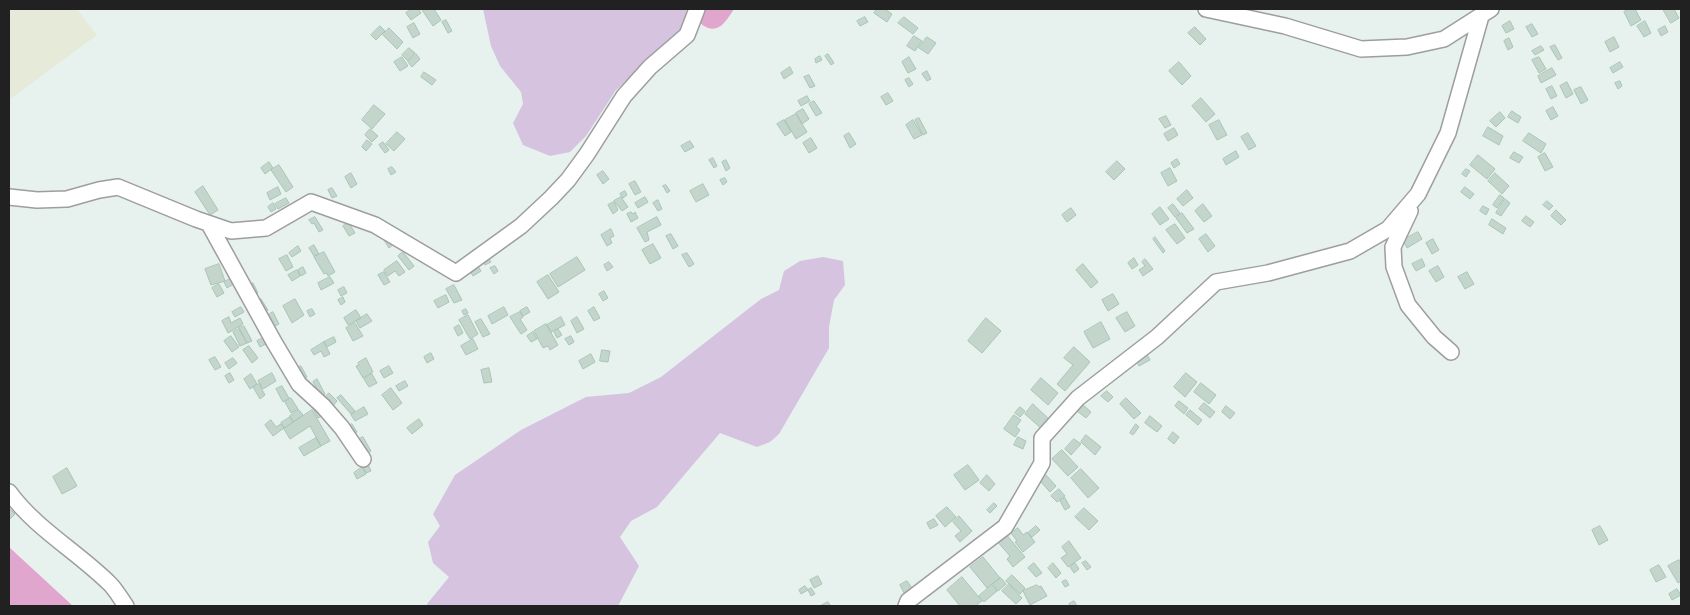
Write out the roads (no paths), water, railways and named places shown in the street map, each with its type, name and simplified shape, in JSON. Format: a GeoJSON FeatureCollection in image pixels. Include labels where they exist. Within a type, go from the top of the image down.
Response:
{"type":"FeatureCollection","features":[{"type":"Feature","properties":{"kind":"street"},"geometry":{"type":"LineString","coordinates":[[9,197],[37,200],[67,199],[118,187],[209,224],[231,230],[266,228],[311,202],[375,225],[456,273],[521,226],[568,180],[624,96],[650,67],[687,35],[697,9]]}},
{"type":"Feature","properties":{"kind":"street"},"geometry":{"type":"LineString","coordinates":[[1206,9],[1284,26],[1361,49],[1407,47],[1444,39],[1486,12]]}},
{"type":"Feature","properties":{"kind":"street"},"geometry":{"type":"LineString","coordinates":[[1451,352],[1434,337],[1408,305],[1394,267],[1393,247],[1448,133],[1486,12]]}},
{"type":"Feature","properties":{"kind":"street"},"geometry":{"type":"LineString","coordinates":[[906,606],[908,601],[1005,527],[1042,463],[1042,438],[1078,398],[1157,337],[1216,282],[1268,273],[1350,251],[1388,229],[1418,194]]}},
{"type":"Feature","properties":{"kind":"street"},"geometry":{"type":"LineString","coordinates":[[209,224],[299,384],[312,395],[342,428],[363,459]]}},
{"type":"Feature","properties":{"kind":"street"},"geometry":{"type":"LineString","coordinates":[[9,492],[16,502],[50,534],[111,585],[126,606]]}}]}
